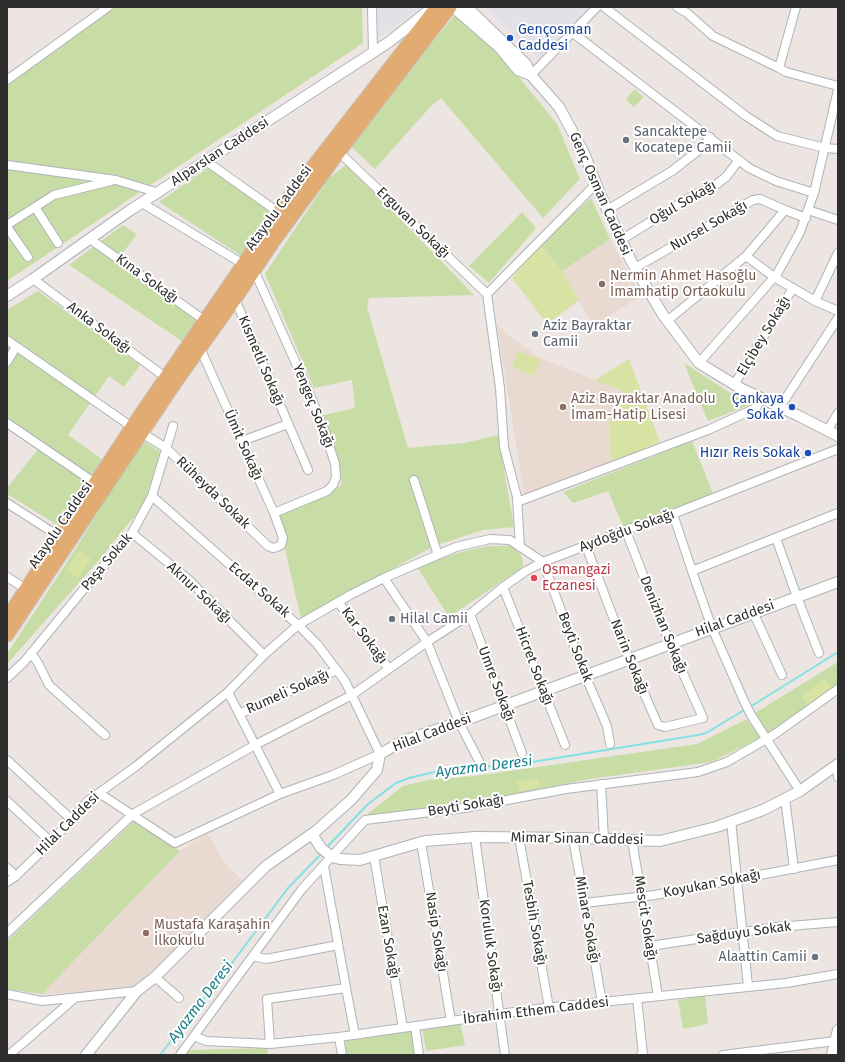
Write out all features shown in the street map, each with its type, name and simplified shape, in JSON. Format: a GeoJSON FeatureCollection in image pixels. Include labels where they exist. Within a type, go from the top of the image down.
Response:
{"type":"FeatureCollection","features":[{"type":"Feature","properties":{"kind":"main road","name":"Atayolu Caddesi"},"geometry":{"type":"LineString","coordinates":[[7,618],[96,483],[174,383],[235,299],[249,267],[278,212],[437,7]]}},
{"type":"Feature","properties":{"kind":"main road","name":"Atayolu Caddesi"},"geometry":{"type":"LineString","coordinates":[[7,634],[136,430],[165,377],[204,320],[249,267],[273,242],[339,152],[450,7]]}},
{"type":"Feature","properties":{"kind":"street"},"geometry":{"type":"LineString","coordinates":[[7,80],[108,7]]}},
{"type":"Feature","properties":{"kind":"street"},"geometry":{"type":"LineString","coordinates":[[372,7],[373,51]]}},
{"type":"Feature","properties":{"kind":"street","name":"Alparslan Caddesi"},"geometry":{"type":"LineString","coordinates":[[7,296],[142,203],[389,42],[433,7]]}},
{"type":"Feature","properties":{"kind":"street","name":"Genç Osman Caddesi"},"geometry":{"type":"LineString","coordinates":[[453,7],[500,48],[518,70],[531,75]]}},
{"type":"Feature","properties":{"kind":"street","name":"Genç Osman Caddesi"},"geometry":{"type":"LineString","coordinates":[[467,7],[526,64],[531,75],[559,107],[584,153],[607,210],[635,268],[668,321],[699,363],[734,385],[838,436]]}},
{"type":"Feature","properties":{"kind":"street"},"geometry":{"type":"LineString","coordinates":[[531,75],[597,7]]}},
{"type":"Feature","properties":{"kind":"street"},"geometry":{"type":"LineString","coordinates":[[604,7],[746,116],[777,136],[825,148],[838,149]]}},
{"type":"Feature","properties":{"kind":"street"},"geometry":{"type":"LineString","coordinates":[[677,7],[687,13],[713,36],[786,72],[838,86]]}},
{"type":"Feature","properties":{"kind":"street"},"geometry":{"type":"LineString","coordinates":[[779,68],[796,7]]}},
{"type":"Feature","properties":{"kind":"street"},"geometry":{"type":"LineString","coordinates":[[573,33],[749,168],[776,182],[814,193]]}},
{"type":"Feature","properties":{"kind":"street"},"geometry":{"type":"LineString","coordinates":[[389,42],[397,42],[403,51]]}},
{"type":"Feature","properties":{"kind":"street"},"geometry":{"type":"LineString","coordinates":[[699,363],[774,277],[800,232],[814,193],[838,90]]}},
{"type":"Feature","properties":{"kind":"street"},"geometry":{"type":"LineString","coordinates":[[607,210],[672,171],[704,146],[710,137]]}},
{"type":"Feature","properties":{"kind":"street","name":"Erguvan Sokağı"},"geometry":{"type":"LineString","coordinates":[[339,152],[486,294]]}},
{"type":"Feature","properties":{"kind":"street","name":"Oğul Sokağı"},"geometry":{"type":"LineString","coordinates":[[621,240],[689,198],[717,184],[726,177],[739,160]]}},
{"type":"Feature","properties":{"kind":"street"},"geometry":{"type":"LineString","coordinates":[[206,161],[278,212]]}},
{"type":"Feature","properties":{"kind":"street"},"geometry":{"type":"LineString","coordinates":[[7,165],[116,180],[159,193]]}},
{"type":"Feature","properties":{"kind":"street"},"geometry":{"type":"LineString","coordinates":[[28,256],[7,226],[54,195],[116,180]]}},
{"type":"Feature","properties":{"kind":"street"},"geometry":{"type":"LineString","coordinates":[[543,562],[520,547],[517,502],[504,447],[500,388],[486,294],[596,184]]}},
{"type":"Feature","properties":{"kind":"street","name":"Nursel Sokağı"},"geometry":{"type":"LineString","coordinates":[[635,268],[753,200],[760,199],[785,210],[838,220]]}},
{"type":"Feature","properties":{"kind":"street"},"geometry":{"type":"LineString","coordinates":[[142,203],[249,267]]}},
{"type":"Feature","properties":{"kind":"street"},"geometry":{"type":"LineString","coordinates":[[35,207],[58,243]]}},
{"type":"Feature","properties":{"kind":"street"},"geometry":{"type":"LineString","coordinates":[[668,321],[746,256],[785,210]]}},
{"type":"Feature","properties":{"kind":"street","name":"Kına Sokağı"},"geometry":{"type":"LineString","coordinates":[[90,239],[204,320]]}},
{"type":"Feature","properties":{"kind":"street"},"geometry":{"type":"LineString","coordinates":[[815,300],[838,253]]}},
{"type":"Feature","properties":{"kind":"street"},"geometry":{"type":"LineString","coordinates":[[746,256],[774,277],[838,311]]}},
{"type":"Feature","properties":{"kind":"street","name":"Yengeç Sokağı"},"geometry":{"type":"LineString","coordinates":[[249,267],[308,390],[325,432],[335,464],[336,477],[333,484],[327,491],[274,513]]}},
{"type":"Feature","properties":{"kind":"street","name":"Anka Sokağı"},"geometry":{"type":"LineString","coordinates":[[32,279],[165,377]]}},
{"type":"Feature","properties":{"kind":"street","name":"Elçibey Sokağı"},"geometry":{"type":"LineString","coordinates":[[734,385],[793,288]]}},
{"type":"Feature","properties":{"kind":"street","name":"Kısmetli Sokağı"},"geometry":{"type":"LineString","coordinates":[[235,299],[308,470]]}},
{"type":"Feature","properties":{"kind":"street"},"geometry":{"type":"LineString","coordinates":[[780,407],[838,318]]}},
{"type":"Feature","properties":{"kind":"street","name":"Rüheyda Sokak"},"geometry":{"type":"LineString","coordinates":[[7,340],[136,430],[166,448],[268,546],[272,548],[277,547],[282,542]]}},
{"type":"Feature","properties":{"kind":"street"},"geometry":{"type":"LineString","coordinates":[[7,362],[16,347]]}},
{"type":"Feature","properties":{"kind":"street","name":"Ümit Sokağı"},"geometry":{"type":"LineString","coordinates":[[200,348],[280,526],[283,538],[282,542]]}},
{"type":"Feature","properties":{"kind":"street"},"geometry":{"type":"LineString","coordinates":[[517,502],[708,430],[756,408],[761,398]]}},
{"type":"Feature","properties":{"kind":"street"},"geometry":{"type":"LineString","coordinates":[[827,431],[838,413]]}},
{"type":"Feature","properties":{"kind":"street"},"geometry":{"type":"LineString","coordinates":[[7,423],[96,483]]}},
{"type":"Feature","properties":{"kind":"street","name":"Kısmetli Sokağı"},"geometry":{"type":"LineString","coordinates":[[242,441],[288,424]]}},
{"type":"Feature","properties":{"kind":"street","name":"Paşa Sokak"},"geometry":{"type":"LineString","coordinates":[[7,678],[31,653],[132,533],[152,496],[173,426]]}},
{"type":"Feature","properties":{"kind":"street","name":"Aydoğdu Sokağı"},"geometry":{"type":"LineString","coordinates":[[7,933],[133,814],[255,745],[352,696],[427,642],[470,614],[503,587],[526,571],[543,562],[673,514],[838,448]]}},
{"type":"Feature","properties":{"kind":"street"},"geometry":{"type":"LineString","coordinates":[[414,480],[438,555]]}},
{"type":"Feature","properties":{"kind":"street","name":"Ecdat Sokak"},"geometry":{"type":"LineString","coordinates":[[152,496],[298,625],[317,644],[345,680],[380,754]]}},
{"type":"Feature","properties":{"kind":"street"},"geometry":{"type":"LineString","coordinates":[[7,503],[60,537]]}},
{"type":"Feature","properties":{"kind":"street"},"geometry":{"type":"LineString","coordinates":[[692,571],[838,512]]}},
{"type":"Feature","properties":{"kind":"street"},"geometry":{"type":"LineString","coordinates":[[673,514],[712,628],[744,701],[800,791]]}},
{"type":"Feature","properties":{"kind":"street","name":"Denizhan Sokağı"},"geometry":{"type":"LineString","coordinates":[[626,531],[670,644],[703,718]]}},
{"type":"Feature","properties":{"kind":"street","name":"Aknur Sokağı"},"geometry":{"type":"LineString","coordinates":[[132,533],[188,579],[264,655]]}},
{"type":"Feature","properties":{"kind":"street"},"geometry":{"type":"LineString","coordinates":[[776,538],[796,597],[819,653]]}},
{"type":"Feature","properties":{"kind":"street","name":"Hilal Caddesi"},"geometry":{"type":"LineString","coordinates":[[7,882],[16,876],[90,800],[135,767],[228,692],[264,655],[298,625],[352,594],[384,578],[456,547],[490,539],[510,540],[520,547]]}},
{"type":"Feature","properties":{"kind":"street","name":"Narin Sokağı"},"geometry":{"type":"LineString","coordinates":[[586,546],[629,659],[660,726],[664,727],[703,718]]}},
{"type":"Feature","properties":{"kind":"street","name":"Beyti Sokak"},"geometry":{"type":"LineString","coordinates":[[543,562],[585,675],[607,726],[610,744]]}},
{"type":"Feature","properties":{"kind":"street"},"geometry":{"type":"LineString","coordinates":[[7,578],[26,589]]}},
{"type":"Feature","properties":{"kind":"street"},"geometry":{"type":"LineString","coordinates":[[384,578],[427,642],[459,722],[479,761]]}},
{"type":"Feature","properties":{"kind":"street","name":"Hilal Caddesi"},"geometry":{"type":"LineString","coordinates":[[86,1055],[137,991],[155,977],[266,866],[312,834],[351,800],[377,770],[380,754],[403,741],[459,722],[838,582]]}},
{"type":"Feature","properties":{"kind":"street","name":"Hicret Sokağı"},"geometry":{"type":"LineString","coordinates":[[503,587],[565,745]]}},
{"type":"Feature","properties":{"kind":"street","name":"Kar Sokağı"},"geometry":{"type":"LineString","coordinates":[[338,602],[389,669]]}},
{"type":"Feature","properties":{"kind":"street"},"geometry":{"type":"LineString","coordinates":[[754,612],[782,675]]}},
{"type":"Feature","properties":{"kind":"street","name":"Umre Sokağı"},"geometry":{"type":"LineString","coordinates":[[470,614],[522,753]]}},
{"type":"Feature","properties":{"kind":"street"},"geometry":{"type":"LineString","coordinates":[[31,653],[49,685],[105,735]]}},
{"type":"Feature","properties":{"kind":"street","name":"Rumeli Sokağı"},"geometry":{"type":"LineString","coordinates":[[239,714],[337,670]]}},
{"type":"Feature","properties":{"kind":"street"},"geometry":{"type":"LineString","coordinates":[[767,738],[838,689]]}},
{"type":"Feature","properties":{"kind":"street"},"geometry":{"type":"LineString","coordinates":[[228,692],[280,794]]}},
{"type":"Feature","properties":{"kind":"street","name":"Beyti Sokağı"},"geometry":{"type":"LineString","coordinates":[[180,1055],[302,889],[324,866],[327,853],[365,820],[464,808],[566,789],[698,772],[727,762],[767,738]]}},
{"type":"Feature","properties":{"kind":"street"},"geometry":{"type":"LineString","coordinates":[[100,793],[175,843],[280,794],[333,775],[380,754]]}},
{"type":"Feature","properties":{"kind":"street"},"geometry":{"type":"LineString","coordinates":[[7,760],[72,820]]}},
{"type":"Feature","properties":{"kind":"street"},"geometry":{"type":"LineString","coordinates":[[837,764],[838,777]]}},
{"type":"Feature","properties":{"kind":"street","name":"Mimar Sinan Caddesi"},"geometry":{"type":"LineString","coordinates":[[327,853],[340,859],[360,860],[421,842],[475,837],[660,841],[716,827],[762,810],[800,791],[837,764]]}},
{"type":"Feature","properties":{"kind":"street"},"geometry":{"type":"LineString","coordinates":[[601,784],[604,839]]}},
{"type":"Feature","properties":{"kind":"street"},"geometry":{"type":"LineString","coordinates":[[785,798],[794,869]]}},
{"type":"Feature","properties":{"kind":"street"},"geometry":{"type":"LineString","coordinates":[[7,801],[50,842]]}},
{"type":"Feature","properties":{"kind":"street"},"geometry":{"type":"LineString","coordinates":[[731,821],[748,986]]}},
{"type":"Feature","properties":{"kind":"street"},"geometry":{"type":"LineString","coordinates":[[312,834],[327,853]]}},
{"type":"Feature","properties":{"kind":"street","name":"Koruluk Sokağı"},"geometry":{"type":"LineString","coordinates":[[475,837],[505,1055]]}},
{"type":"Feature","properties":{"kind":"street","name":"Tesbih Sokağı"},"geometry":{"type":"LineString","coordinates":[[520,838],[550,1008]]}},
{"type":"Feature","properties":{"kind":"street","name":"Minare Sokağı"},"geometry":{"type":"LineString","coordinates":[[573,838],[602,1002]]}},
{"type":"Feature","properties":{"kind":"street","name":"Mescit Sokağı"},"geometry":{"type":"LineString","coordinates":[[632,840],[658,996]]}},
{"type":"Feature","properties":{"kind":"street","name":"Nasip Sokağı"},"geometry":{"type":"LineString","coordinates":[[421,842],[451,1021]]}},
{"type":"Feature","properties":{"kind":"street","name":"Ezan Sokağı"},"geometry":{"type":"LineString","coordinates":[[374,856],[403,1028]]}},
{"type":"Feature","properties":{"kind":"street","name":"Koyukan Sokağı"},"geometry":{"type":"LineString","coordinates":[[584,903],[642,896],[737,880],[838,860]]}},
{"type":"Feature","properties":{"kind":"street"},"geometry":{"type":"LineString","coordinates":[[324,866],[355,1035]]}},
{"type":"Feature","properties":{"kind":"street"},"geometry":{"type":"LineString","coordinates":[[7,868],[16,876]]}},
{"type":"Feature","properties":{"kind":"street","name":"Sağduyu Sokak"},"geometry":{"type":"LineString","coordinates":[[650,946],[777,927],[838,922]]}},
{"type":"Feature","properties":{"kind":"street"},"geometry":{"type":"LineString","coordinates":[[253,956],[266,959],[338,945]]}},
{"type":"Feature","properties":{"kind":"street","name":"İbrahim Ethem Caddesi"},"geometry":{"type":"LineString","coordinates":[[194,1036],[206,1041],[270,1044],[355,1035],[499,1014],[786,982],[838,974]]}},
{"type":"Feature","properties":{"kind":"street"},"geometry":{"type":"LineString","coordinates":[[155,977],[179,998]]}},
{"type":"Feature","properties":{"kind":"street"},"geometry":{"type":"LineString","coordinates":[[270,1044],[267,998],[346,988]]}},
{"type":"Feature","properties":{"kind":"street"},"geometry":{"type":"LineString","coordinates":[[7,994],[42,1001],[137,991]]}},
{"type":"Feature","properties":{"kind":"street"},"geometry":{"type":"LineString","coordinates":[[9,1055],[75,998]]}},
{"type":"Feature","properties":{"kind":"street"},"geometry":{"type":"LineString","coordinates":[[636,998],[642,1055]]}},
{"type":"Feature","properties":{"kind":"street"},"geometry":{"type":"LineString","coordinates":[[415,1026],[419,1055]]}},
{"type":"Feature","properties":{"kind":"street"},"geometry":{"type":"LineString","coordinates":[[832,1055],[838,1030]]}},
{"type":"Feature","properties":{"kind":"street"},"geometry":{"type":"LineString","coordinates":[[339,1037],[342,1055]]}},
{"type":"Feature","properties":{"kind":"street"},"geometry":{"type":"LineString","coordinates":[[723,1055],[835,1041]]}},
{"type":"Feature","properties":{"kind":"shaded area"},"geometry":{"type":"Polygon","coordinates":[[[378,7],[423,7],[378,38],[378,7]]]}},
{"type":"Feature","properties":{"kind":"shaded area"},"geometry":{"type":"Polygon","coordinates":[[[484,7],[594,7],[539,59],[484,7]]]}},
{"type":"Feature","properties":{"kind":"shaded area","name":"Nermin Ahmet Hasoğlu İmamhatip Ortaokulu"},"geometry":{"type":"Polygon","coordinates":[[[610,239],[641,296],[593,326],[562,271],[610,239]]]}},
{"type":"Feature","properties":{"kind":"shaded area","name":"Aziz Bayraktar Anadolu İmam-Hatip Lisesi"},"geometry":{"type":"Polygon","coordinates":[[[497,324],[508,335],[540,358],[621,390],[609,425],[611,464],[524,495],[497,324]]]}},
{"type":"Feature","properties":{"kind":"shaded area","name":"Mustafa Karaşahin İlkokulu"},"geometry":{"type":"Polygon","coordinates":[[[207,833],[227,866],[242,880],[139,986],[112,990],[42,994],[180,851],[207,833]]]}},
{"type":"Feature","properties":{"kind":"green space"},"geometry":{"type":"Polygon","coordinates":[[[115,7],[362,7],[363,43],[7,281],[7,84],[115,7]]]}},
{"type":"Feature","properties":{"kind":"green space"},"geometry":{"type":"Polygon","coordinates":[[[458,11],[509,65],[557,124],[580,179],[543,218],[441,98],[431,106],[375,169],[348,144],[458,11]]]}},
{"type":"Feature","properties":{"kind":"green space"},"geometry":{"type":"Polygon","coordinates":[[[634,89],[644,97],[634,107],[626,100],[634,89]]]}},
{"type":"Feature","properties":{"kind":"green space"},"geometry":{"type":"Polygon","coordinates":[[[347,164],[474,295],[369,298],[367,307],[408,448],[464,443],[498,435],[514,527],[483,530],[434,546],[301,619],[277,514],[342,485],[324,415],[355,408],[352,380],[314,388],[265,274],[329,178],[347,164]]]}},
{"type":"Feature","properties":{"kind":"green space"},"geometry":{"type":"Polygon","coordinates":[[[208,168],[271,211],[243,257],[159,202],[208,168]]]}},
{"type":"Feature","properties":{"kind":"green space"},"geometry":{"type":"Polygon","coordinates":[[[591,198],[610,239],[562,271],[540,244],[591,198]]]}},
{"type":"Feature","properties":{"kind":"green space"},"geometry":{"type":"Polygon","coordinates":[[[522,212],[536,228],[489,283],[469,266],[522,212]]]}},
{"type":"Feature","properties":{"kind":"green space"},"geometry":{"type":"Polygon","coordinates":[[[123,225],[137,234],[115,263],[199,321],[183,342],[69,265],[123,225]]]}},
{"type":"Feature","properties":{"kind":"green space"},"geometry":{"type":"Polygon","coordinates":[[[540,244],[562,271],[579,300],[547,324],[512,278],[540,244]]]}},
{"type":"Feature","properties":{"kind":"green space"},"geometry":{"type":"Polygon","coordinates":[[[38,291],[140,365],[124,387],[109,376],[68,435],[102,459],[59,526],[7,494],[7,488],[43,443],[7,419],[7,310],[38,291]]]}},
{"type":"Feature","properties":{"kind":"green space"},"geometry":{"type":"Polygon","coordinates":[[[518,351],[541,360],[534,376],[512,367],[518,351]]]}},
{"type":"Feature","properties":{"kind":"green space"},"geometry":{"type":"Polygon","coordinates":[[[629,359],[660,442],[611,464],[609,425],[621,390],[595,380],[629,359]]]}},
{"type":"Feature","properties":{"kind":"green space"},"geometry":{"type":"Polygon","coordinates":[[[684,363],[749,405],[708,421],[684,363]]]}},
{"type":"Feature","properties":{"kind":"green space"},"geometry":{"type":"Polygon","coordinates":[[[142,440],[162,453],[142,507],[99,560],[7,664],[7,654],[76,548],[142,440]]]}},
{"type":"Feature","properties":{"kind":"green space"},"geometry":{"type":"Polygon","coordinates":[[[692,441],[713,494],[624,528],[608,491],[573,503],[563,492],[692,441]]]}},
{"type":"Feature","properties":{"kind":"green space"},"geometry":{"type":"Polygon","coordinates":[[[488,546],[511,546],[519,551],[523,561],[523,567],[449,617],[417,567],[457,553],[488,546]]]}},
{"type":"Feature","properties":{"kind":"green space"},"geometry":{"type":"Polygon","coordinates":[[[79,551],[91,559],[78,578],[66,571],[79,551]]]}},
{"type":"Feature","properties":{"kind":"green space"},"geometry":{"type":"Polygon","coordinates":[[[838,662],[838,688],[769,736],[755,713],[838,662]]]}},
{"type":"Feature","properties":{"kind":"green space"},"geometry":{"type":"Polygon","coordinates":[[[825,679],[832,688],[808,705],[801,696],[825,679]]]}},
{"type":"Feature","properties":{"kind":"green space"},"geometry":{"type":"Polygon","coordinates":[[[747,719],[760,738],[711,762],[590,779],[473,802],[365,816],[403,786],[428,780],[475,776],[697,744],[747,719]]]}},
{"type":"Feature","properties":{"kind":"green space"},"geometry":{"type":"Polygon","coordinates":[[[538,778],[540,787],[519,791],[517,782],[538,778]]]}},
{"type":"Feature","properties":{"kind":"green space"},"geometry":{"type":"Polygon","coordinates":[[[135,820],[180,851],[42,994],[7,989],[7,941],[135,820]]]}},
{"type":"Feature","properties":{"kind":"green space"},"geometry":{"type":"Polygon","coordinates":[[[705,996],[708,1024],[683,1029],[678,1000],[705,996]]]}},
{"type":"Feature","properties":{"kind":"green space"},"geometry":{"type":"Polygon","coordinates":[[[460,1021],[465,1045],[426,1051],[422,1027],[460,1021]]]}},
{"type":"Feature","properties":{"kind":"green space"},"geometry":{"type":"Polygon","coordinates":[[[414,1030],[417,1055],[347,1055],[345,1041],[414,1030]]]}},
{"type":"Feature","properties":{"kind":"green space"},"geometry":{"type":"Polygon","coordinates":[[[268,1048],[267,1055],[185,1055],[188,1050],[268,1048]]]}},
{"type":"Feature","properties":{"kind":"waterway","name":"Ayazma Deresi"},"geometry":{"type":"LineString","coordinates":[[750,707],[838,652]]}},
{"type":"Feature","properties":{"kind":"waterway","name":"Ayazma Deresi"},"geometry":{"type":"LineString","coordinates":[[326,848],[368,804],[396,783],[409,778],[443,770],[526,763],[698,735],[706,733],[746,709]]}},
{"type":"Feature","properties":{"kind":"waterway","name":"Ayazma Deresi"},"geometry":{"type":"LineString","coordinates":[[160,1055],[229,967],[288,888],[322,853]]}},
{"type":"Feature","properties":{"kind":"place","name":"Gençosman Caddesi"},"geometry":{"type":"Point","coordinates":[510,38]}},
{"type":"Feature","properties":{"kind":"place","name":"Sancaktepe Kocatepe Camii"},"geometry":{"type":"Point","coordinates":[626,140]}},
{"type":"Feature","properties":{"kind":"place","name":"Nermin Ahmet Hasoğlu İmamhatip Ortaokulu"},"geometry":{"type":"Point","coordinates":[602,284]}},
{"type":"Feature","properties":{"kind":"place","name":"Aziz Bayraktar Camii"},"geometry":{"type":"Point","coordinates":[535,334]}},
{"type":"Feature","properties":{"kind":"place","name":"Aziz Bayraktar Anadolu İmam-Hatip Lisesi"},"geometry":{"type":"Point","coordinates":[563,407]}},
{"type":"Feature","properties":{"kind":"place","name":"Çankaya Sokak"},"geometry":{"type":"Point","coordinates":[792,407]}},
{"type":"Feature","properties":{"kind":"place","name":"Hızır Reis Sokak"},"geometry":{"type":"Point","coordinates":[808,453]}},
{"type":"Feature","properties":{"kind":"place","name":"Osmangazi Eczanesi"},"geometry":{"type":"Point","coordinates":[534,578]}},
{"type":"Feature","properties":{"kind":"place","name":"Hilal Camii"},"geometry":{"type":"Point","coordinates":[392,619]}},
{"type":"Feature","properties":{"kind":"place","name":"Mustafa Karaşahin İlkokulu"},"geometry":{"type":"Point","coordinates":[146,933]}},
{"type":"Feature","properties":{"kind":"place","name":"Alaattin Camii"},"geometry":{"type":"Point","coordinates":[815,957]}}]}
